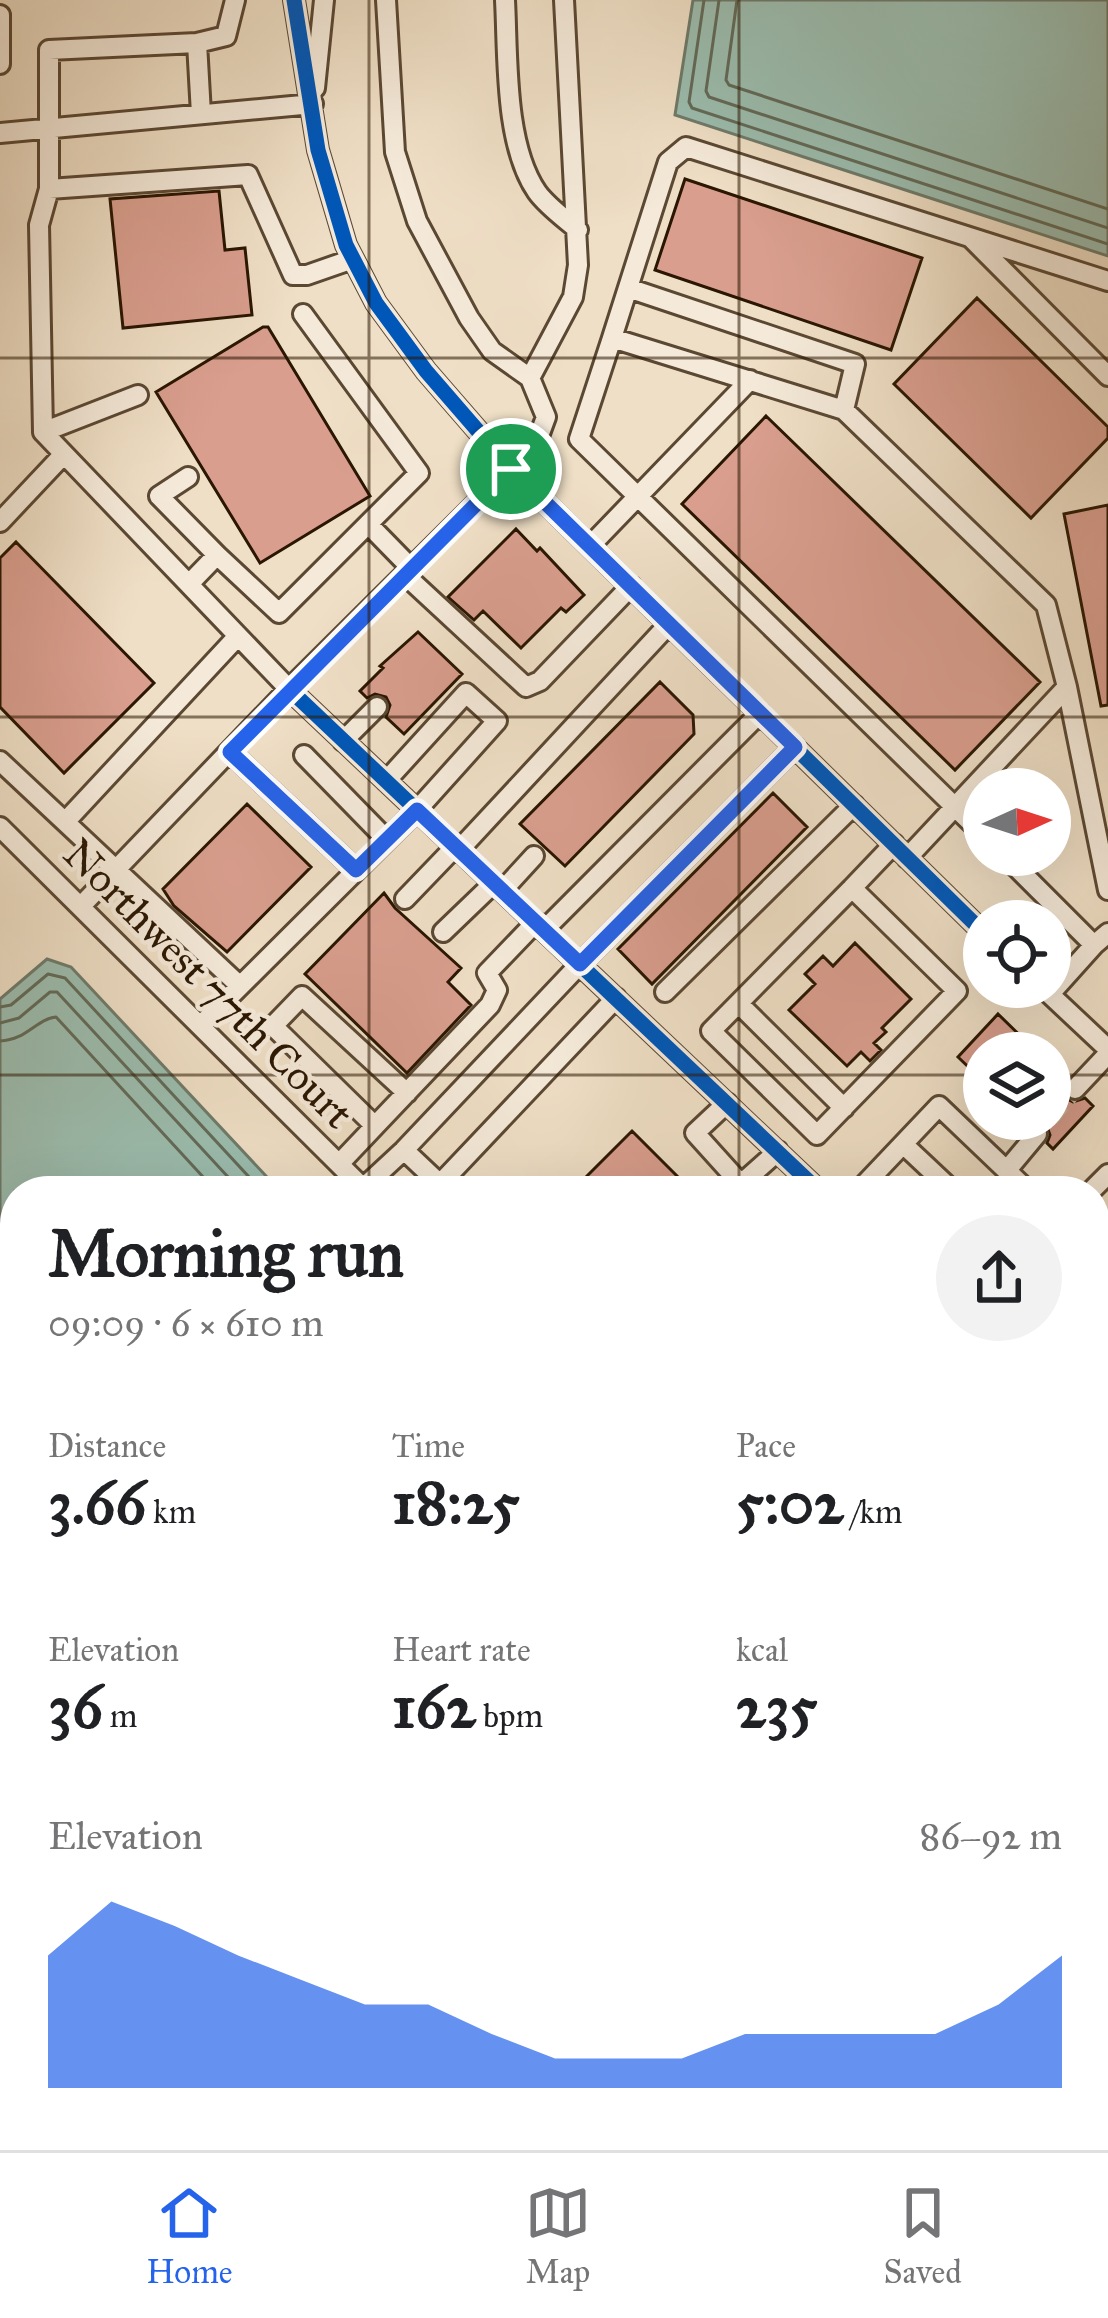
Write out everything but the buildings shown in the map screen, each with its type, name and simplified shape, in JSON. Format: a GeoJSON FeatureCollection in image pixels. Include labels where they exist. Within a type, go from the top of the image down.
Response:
{"type":"FeatureCollection","features":[{"type":"Feature","properties":{"kind":"street"},"geometry":{"type":"LineString","coordinates":[[235,0],[226,36],[196,43],[50,50],[50,188],[39,225],[43,433],[289,689],[803,1176]]}},
{"type":"Feature","properties":{"kind":"street"},"geometry":{"type":"LineString","coordinates":[[294,0],[328,195],[376,303],[511,469],[963,912]]}},
{"type":"Feature","properties":{"kind":"street"},"geometry":{"type":"LineString","coordinates":[[313,104],[323,0]]}},
{"type":"Feature","properties":{"kind":"street"},"geometry":{"type":"LineString","coordinates":[[82,905],[289,689],[511,469],[538,436],[546,417],[530,378],[492,351],[417,220],[395,152],[386,0]]}},
{"type":"Feature","properties":{"kind":"street"},"geometry":{"type":"LineString","coordinates":[[505,0],[508,70],[525,172],[540,197],[578,230]]}},
{"type":"Feature","properties":{"kind":"street"},"geometry":{"type":"LineString","coordinates":[[530,378],[573,297],[578,230],[564,0]]}},
{"type":"Feature","properties":{"kind":"street"},"geometry":{"type":"LineString","coordinates":[[0,15],[0,64]]}},
{"type":"Feature","properties":{"kind":"street"},"geometry":{"type":"LineString","coordinates":[[196,43],[201,114]]}},
{"type":"Feature","properties":{"kind":"street"},"geometry":{"type":"LineString","coordinates":[[0,133],[313,104]]}},
{"type":"Feature","properties":{"kind":"street"},"geometry":{"type":"LineString","coordinates":[[963,815],[579,439],[668,162],[686,147],[1108,281]]}},
{"type":"Feature","properties":{"kind":"street"},"geometry":{"type":"LineString","coordinates":[[50,188],[248,175],[293,275],[307,275],[353,259]]}},
{"type":"Feature","properties":{"kind":"street"},"geometry":{"type":"LineString","coordinates":[[969,236],[1108,376]]}},
{"type":"Feature","properties":{"kind":"street"},"geometry":{"type":"LineString","coordinates":[[628,288],[855,364],[844,410]]}},
{"type":"Feature","properties":{"kind":"street"},"geometry":{"type":"LineString","coordinates":[[188,477],[159,496],[279,613],[418,473],[304,314]]}},
{"type":"Feature","properties":{"kind":"street"},"geometry":{"type":"LineString","coordinates":[[612,338],[844,410],[1046,605],[1108,890]]}},
{"type":"Feature","properties":{"kind":"street"},"geometry":{"type":"LineString","coordinates":[[590,546],[750,380]]}},
{"type":"Feature","properties":{"kind":"street"},"geometry":{"type":"LineString","coordinates":[[43,433],[138,395]]}},
{"type":"Feature","properties":{"kind":"street"},"geometry":{"type":"LineString","coordinates":[[0,522],[64,454]]}},
{"type":"Feature","properties":{"kind":"street"},"geometry":{"type":"LineString","coordinates":[[368,524],[408,571],[526,687],[540,681],[631,586]]}},
{"type":"Feature","properties":{"kind":"street"},"geometry":{"type":"LineString","coordinates":[[189,584],[218,554]]}},
{"type":"Feature","properties":{"kind":"street"},"geometry":{"type":"LineString","coordinates":[[406,898],[669,624]]}},
{"type":"Feature","properties":{"kind":"street"},"geometry":{"type":"LineString","coordinates":[[65,822],[238,636]]}},
{"type":"Feature","properties":{"kind":"street"},"geometry":{"type":"LineString","coordinates":[[852,888],[957,992],[817,1136],[711,1031],[852,888],[955,807],[1067,688]]}},
{"type":"Feature","properties":{"kind":"street"},"geometry":{"type":"LineString","coordinates":[[201,1025],[417,810],[497,721],[466,693],[386,781]]}},
{"type":"Feature","properties":{"kind":"street"},"geometry":{"type":"LineString","coordinates":[[344,740],[377,707]]}},
{"type":"Feature","properties":{"kind":"street"},"geometry":{"type":"LineString","coordinates":[[339,1164],[490,1005],[497,990],[487,973],[760,713]]}},
{"type":"Feature","properties":{"kind":"street"},"geometry":{"type":"LineString","coordinates":[[377,1176],[795,747]]}},
{"type":"Feature","properties":{"kind":"street"},"geometry":{"type":"LineString","coordinates":[[230,752],[356,870]]}},
{"type":"Feature","properties":{"kind":"street"},"geometry":{"type":"LineString","coordinates":[[304,755],[387,840]]}},
{"type":"Feature","properties":{"kind":"street"},"geometry":{"type":"LineString","coordinates":[[0,761],[240,986]]}},
{"type":"Feature","properties":{"kind":"street"},"geometry":{"type":"LineString","coordinates":[[665,992],[854,805]]}},
{"type":"Feature","properties":{"kind":"street","name":"Northwest 77th Court"},"geometry":{"type":"LineString","coordinates":[[0,827],[351,1176]]}},
{"type":"Feature","properties":{"kind":"street"},"geometry":{"type":"LineString","coordinates":[[442,932],[534,856]]}},
{"type":"Feature","properties":{"kind":"street"},"geometry":{"type":"LineString","coordinates":[[1028,876],[1101,939],[1071,967]]}},
{"type":"Feature","properties":{"kind":"street"},"geometry":{"type":"LineString","coordinates":[[374,1126],[273,1026],[302,996],[407,1093]]}},
{"type":"Feature","properties":{"kind":"street"},"geometry":{"type":"LineString","coordinates":[[448,1176],[616,998]]}},
{"type":"Feature","properties":{"kind":"street"},"geometry":{"type":"LineString","coordinates":[[739,1004],[844,1108]]}},
{"type":"Feature","properties":{"kind":"street"},"geometry":{"type":"LineString","coordinates":[[1064,1008],[1108,1051],[1075,1089]]}},
{"type":"Feature","properties":{"kind":"street"},"geometry":{"type":"LineString","coordinates":[[727,1103],[694,1133],[734,1176]]}},
{"type":"Feature","properties":{"kind":"street"},"geometry":{"type":"LineString","coordinates":[[873,1176],[939,1106],[1014,1176]]}},
{"type":"Feature","properties":{"kind":"street"},"geometry":{"type":"LineString","coordinates":[[1007,1169],[1032,1140]]}},
{"type":"Feature","properties":{"kind":"street"},"geometry":{"type":"LineString","coordinates":[[903,1144],[936,1176]]}},
{"type":"Feature","properties":{"kind":"street"},"geometry":{"type":"LineString","coordinates":[[404,1150],[432,1176]]}},
{"type":"Feature","properties":{"kind":"street"},"geometry":{"type":"LineString","coordinates":[[750,1176],[778,1151]]}},
{"type":"Feature","properties":{"kind":"water"},"geometry":{"type":"Polygon","coordinates":[[[693,0],[1108,0],[1108,256],[675,115],[693,0]]]}},
{"type":"Feature","properties":{"kind":"water"},"geometry":{"type":"Polygon","coordinates":[[[47,959],[71,967],[266,1176],[0,1176],[0,999],[47,959]]]}},
{"type":"Feature","properties":{"kind":"tunnel"},"geometry":{"type":"LineString","coordinates":[[1071,1094],[1075,1089]]}},
{"type":"Feature","properties":{"kind":"cycle path"},"geometry":{"type":"LineString","coordinates":[[294,0],[318,150],[346,245],[376,303],[426,371],[511,469],[963,912]]}},
{"type":"Feature","properties":{"kind":"cycle path"},"geometry":{"type":"LineString","coordinates":[[289,689],[803,1176]]}},
{"type":"Feature","properties":{"kind":"route"},"geometry":{"type":"LineString","coordinates":[[511,469],[795,747],[580,964],[417,810],[356,870],[230,752],[511,469]]}}]}
